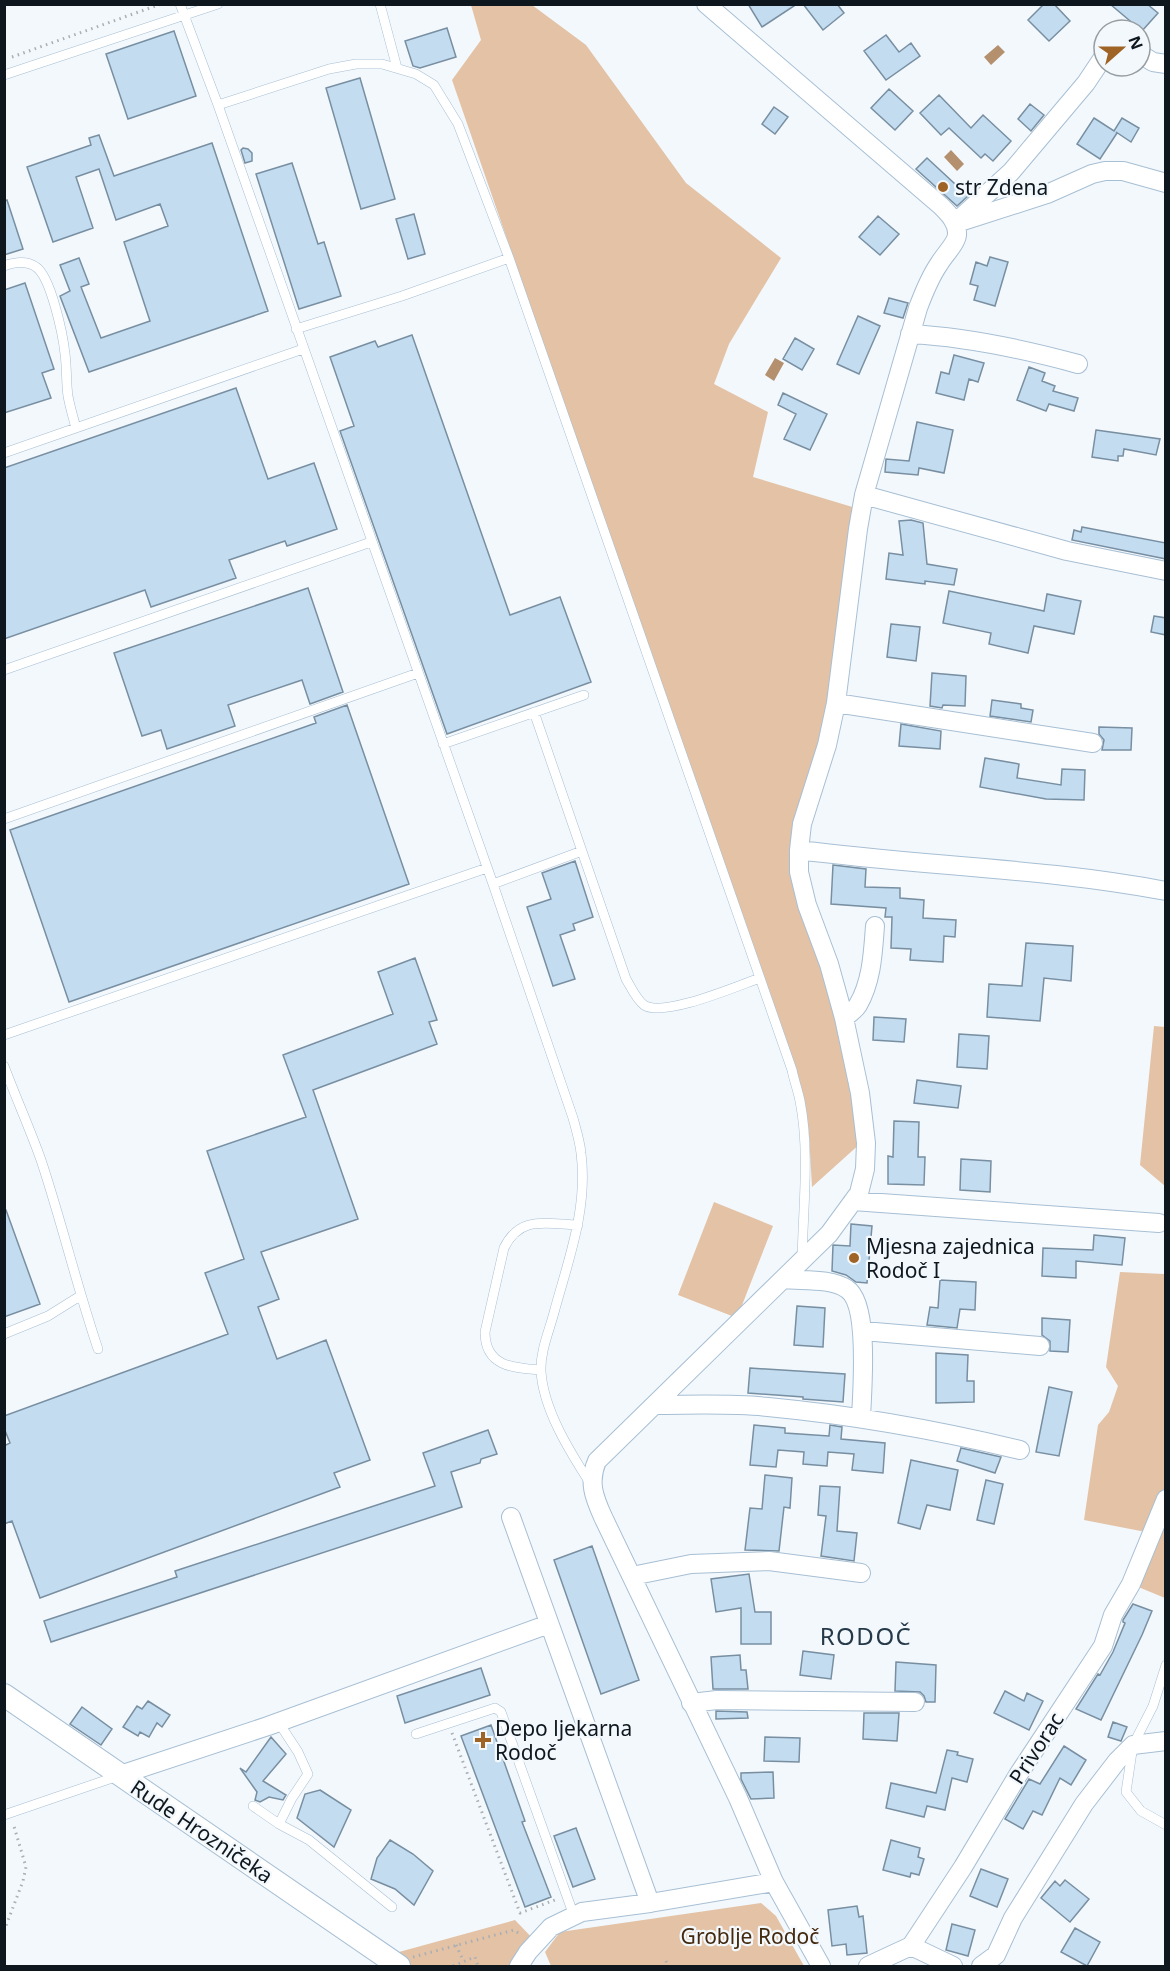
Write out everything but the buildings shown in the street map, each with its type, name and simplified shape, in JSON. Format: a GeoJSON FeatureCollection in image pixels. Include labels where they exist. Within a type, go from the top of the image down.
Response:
{"type":"FeatureCollection","features":[{"type":"Feature","properties":{"kind":"street"},"geometry":{"type":"LineString","coordinates":[[706,4],[949,214],[955,223],[957,238],[926,287],[910,334],[864,495],[836,703],[827,745],[802,824],[799,850],[799,873],[807,905],[829,964],[844,1018],[860,1094],[866,1143],[865,1169],[859,1193],[829,1234],[802,1262],[597,1461],[591,1485],[594,1497],[738,1798],[774,1882],[821,1966]]}},
{"type":"Feature","properties":{"kind":"street"},"geometry":{"type":"LineString","coordinates":[[955,223],[1017,165],[1092,74]]}},
{"type":"Feature","properties":{"kind":"street"},"geometry":{"type":"LineString","coordinates":[[955,223],[1047,194],[1092,174],[1105,171],[1123,171],[1166,183]]}},
{"type":"Feature","properties":{"kind":"street"},"geometry":{"type":"LineString","coordinates":[[910,334],[971,340],[1031,351],[1078,364]]}},
{"type":"Feature","properties":{"kind":"street"},"geometry":{"type":"LineString","coordinates":[[864,495],[1067,551],[1166,571]]}},
{"type":"Feature","properties":{"kind":"street"},"geometry":{"type":"LineString","coordinates":[[836,703],[1093,743]]}},
{"type":"Feature","properties":{"kind":"street"},"geometry":{"type":"LineString","coordinates":[[799,850],[876,860],[1021,871],[1166,891]]}},
{"type":"Feature","properties":{"kind":"street"},"geometry":{"type":"LineString","coordinates":[[844,1018],[857,1007],[866,987],[872,963],[875,926]]}},
{"type":"Feature","properties":{"kind":"street"},"geometry":{"type":"LineString","coordinates":[[853,1201],[1159,1223]]}},
{"type":"Feature","properties":{"kind":"street"},"geometry":{"type":"LineString","coordinates":[[784,1279],[834,1283],[853,1294],[859,1304],[863,1331],[861,1418]]}},
{"type":"Feature","properties":{"kind":"street"},"geometry":{"type":"LineString","coordinates":[[863,1331],[1040,1346]]}},
{"type":"Feature","properties":{"kind":"street"},"geometry":{"type":"LineString","coordinates":[[654,1405],[767,1407],[861,1418],[961,1436],[1020,1450]]}},
{"type":"Feature","properties":{"kind":"street","name":"Privorac"},"geometry":{"type":"LineString","coordinates":[[911,1946],[963,1867],[1018,1775],[1103,1646],[1113,1615],[1131,1584],[1166,1499]]}},
{"type":"Feature","properties":{"kind":"street"},"geometry":{"type":"LineString","coordinates":[[511,1517],[650,1903]]}},
{"type":"Feature","properties":{"kind":"street"},"geometry":{"type":"LineString","coordinates":[[632,1576],[691,1564],[769,1561],[861,1573]]}},
{"type":"Feature","properties":{"kind":"street"},"geometry":{"type":"LineString","coordinates":[[120,1775],[279,1723],[549,1624]]}},
{"type":"Feature","properties":{"kind":"street","name":"Rude Hrozničeka"},"geometry":{"type":"LineString","coordinates":[[4,1695],[120,1775],[404,1962]]}},
{"type":"Feature","properties":{"kind":"street"},"geometry":{"type":"LineString","coordinates":[[691,1703],[717,1700],[915,1702]]}},
{"type":"Feature","properties":{"kind":"street"},"geometry":{"type":"LineString","coordinates":[[981,1966],[996,1955],[1013,1918],[1084,1804],[1117,1761],[1133,1745],[1166,1740]]}},
{"type":"Feature","properties":{"kind":"street"},"geometry":{"type":"LineString","coordinates":[[519,1966],[551,1927],[582,1912],[774,1882]]}},
{"type":"Feature","properties":{"kind":"street"},"geometry":{"type":"LineString","coordinates":[[868,1966],[911,1946],[953,1966]]}},
{"type":"Feature","properties":{"kind":"lane"},"geometry":{"type":"LineString","coordinates":[[180,4],[186,15],[493,884],[573,1118],[581,1152],[582,1173],[578,1225],[544,1350],[541,1370],[548,1404],[576,1461],[591,1485]]}},
{"type":"Feature","properties":{"kind":"lane"},"geometry":{"type":"LineString","coordinates":[[4,75],[218,4]]}},
{"type":"Feature","properties":{"kind":"lane"},"geometry":{"type":"LineString","coordinates":[[380,4],[397,68]]}},
{"type":"Feature","properties":{"kind":"lane"},"geometry":{"type":"LineString","coordinates":[[218,105],[329,69],[356,64],[382,64],[416,74],[434,85],[458,124],[509,258],[792,1070],[804,1129],[802,1262]]}},
{"type":"Feature","properties":{"kind":"lane"},"geometry":{"type":"LineString","coordinates":[[296,329],[402,296],[509,258]]}},
{"type":"Feature","properties":{"kind":"lane"},"geometry":{"type":"LineString","coordinates":[[4,266],[18,262],[28,263],[42,273],[47,282],[61,332],[65,354],[67,393],[76,428]]}},
{"type":"Feature","properties":{"kind":"lane"},"geometry":{"type":"LineString","coordinates":[[4,453],[303,349]]}},
{"type":"Feature","properties":{"kind":"lane"},"geometry":{"type":"LineString","coordinates":[[4,670],[371,542]]}},
{"type":"Feature","properties":{"kind":"lane"},"geometry":{"type":"LineString","coordinates":[[4,819],[418,673]]}},
{"type":"Feature","properties":{"kind":"lane"},"geometry":{"type":"LineString","coordinates":[[442,744],[584,695]]}},
{"type":"Feature","properties":{"kind":"lane"},"geometry":{"type":"LineString","coordinates":[[534,712],[626,978],[634,994],[645,1006],[658,1010],[673,1008],[760,978]]}},
{"type":"Feature","properties":{"kind":"lane"},"geometry":{"type":"LineString","coordinates":[[493,884],[582,851]]}},
{"type":"Feature","properties":{"kind":"lane"},"geometry":{"type":"LineString","coordinates":[[4,1035],[486,868]]}},
{"type":"Feature","properties":{"kind":"lane"},"geometry":{"type":"LineString","coordinates":[[4,1066],[41,1159],[64,1232],[80,1296],[98,1349]]}},
{"type":"Feature","properties":{"kind":"lane"},"geometry":{"type":"LineString","coordinates":[[541,1370],[514,1368],[496,1360],[489,1353],[485,1342],[485,1332],[504,1248],[510,1236],[525,1225],[578,1225]]}},
{"type":"Feature","properties":{"kind":"lane"},"geometry":{"type":"LineString","coordinates":[[4,1334],[48,1316],[80,1296]]}},
{"type":"Feature","properties":{"kind":"lane"},"geometry":{"type":"LineString","coordinates":[[1166,1665],[1153,1706],[1133,1745],[1126,1792],[1141,1811],[1166,1825]]}},
{"type":"Feature","properties":{"kind":"lane"},"geometry":{"type":"LineString","coordinates":[[416,1734],[495,1708],[501,1712],[574,1916]]}},
{"type":"Feature","properties":{"kind":"lane"},"geometry":{"type":"LineString","coordinates":[[279,1723],[298,1752],[308,1774],[279,1824]]}},
{"type":"Feature","properties":{"kind":"lane"},"geometry":{"type":"LineString","coordinates":[[7,1814],[120,1775]]}},
{"type":"Feature","properties":{"kind":"lane"},"geometry":{"type":"LineString","coordinates":[[253,1806],[279,1824],[309,1840],[392,1906]]}},
{"type":"Feature","properties":{"kind":"path"},"geometry":{"type":"LineString","coordinates":[[5,60],[161,4]]}},
{"type":"Feature","properties":{"kind":"path"},"geometry":{"type":"LineString","coordinates":[[448,1723],[520,1913],[567,1896]]}},
{"type":"Feature","properties":{"kind":"path"},"geometry":{"type":"LineString","coordinates":[[4,1931],[24,1881],[26,1867],[7,1814]]}},
{"type":"Feature","properties":{"kind":"path"},"geometry":{"type":"LineString","coordinates":[[404,1962],[514,1930],[534,1946]]}},
{"type":"Feature","properties":{"kind":"path"},"geometry":{"type":"LineString","coordinates":[[456,1945],[463,1960]]}},
{"type":"Feature","properties":{"kind":"path"},"geometry":{"type":"LineString","coordinates":[[453,1966],[475,1956],[478,1966]]}},
{"type":"Feature","properties":{"kind":"path"},"geometry":{"type":"LineString","coordinates":[[666,1961],[668,1966]]}},
{"type":"Feature","properties":{"kind":"green space"},"geometry":{"type":"Polygon","coordinates":[[[471,5],[532,5],[586,45],[686,183],[781,258],[729,344],[714,384],[768,412],[753,477],[859,509],[828,706],[796,837],[839,1016],[862,1142],[812,1187],[809,1134],[799,1084],[452,80],[481,40],[471,5]]]}},
{"type":"Feature","properties":{"kind":"green space"},"geometry":{"type":"Polygon","coordinates":[[[1154,1026],[1165,1027],[1165,1186],[1140,1165],[1154,1026]]]}},
{"type":"Feature","properties":{"kind":"green space"},"geometry":{"type":"Polygon","coordinates":[[[714,1202],[773,1226],[737,1318],[678,1295],[714,1202]]]}},
{"type":"Feature","properties":{"kind":"green space"},"geometry":{"type":"Polygon","coordinates":[[[1165,1269],[1165,1598],[1131,1584],[1151,1533],[1084,1520],[1098,1425],[1109,1412],[1118,1386],[1106,1367],[1120,1272],[1164,1274],[1165,1269]]]}},
{"type":"Feature","properties":{"kind":"green space","name":"Groblje Rodoč"},"geometry":{"type":"Polygon","coordinates":[[[761,1903],[776,1916],[804,1966],[551,1966],[545,1952],[560,1932],[761,1903]]]}},
{"type":"Feature","properties":{"kind":"green space"},"geometry":{"type":"Polygon","coordinates":[[[515,1920],[537,1943],[519,1966],[397,1965],[399,1952],[515,1920]]]}},
{"type":"Feature","properties":{"kind":"shaded area"},"geometry":{"type":"Polygon","coordinates":[[[998,45],[1005,52],[991,65],[984,57],[998,45]]]}},
{"type":"Feature","properties":{"kind":"shaded area"},"geometry":{"type":"Polygon","coordinates":[[[951,150],[964,164],[957,171],[944,157],[951,150]]]}},
{"type":"Feature","properties":{"kind":"shaded area"},"geometry":{"type":"Polygon","coordinates":[[[775,358],[784,363],[774,381],[765,375],[775,358]]]}},
{"type":"Feature","properties":{"kind":"place","name":"str Zdena"},"geometry":{"type":"Point","coordinates":[943,187]}},
{"type":"Feature","properties":{"kind":"place","name":"Mjesna zajednica Rodoč I"},"geometry":{"type":"Point","coordinates":[854,1258]}},
{"type":"Feature","properties":{"kind":"place","name":"Depo ljekarna Rodoč"},"geometry":{"type":"Point","coordinates":[483,1740]}},
{"type":"Feature","properties":{"kind":"district","name":"RODOČ"},"geometry":{"type":"Point","coordinates":[866,1635]}}]}
